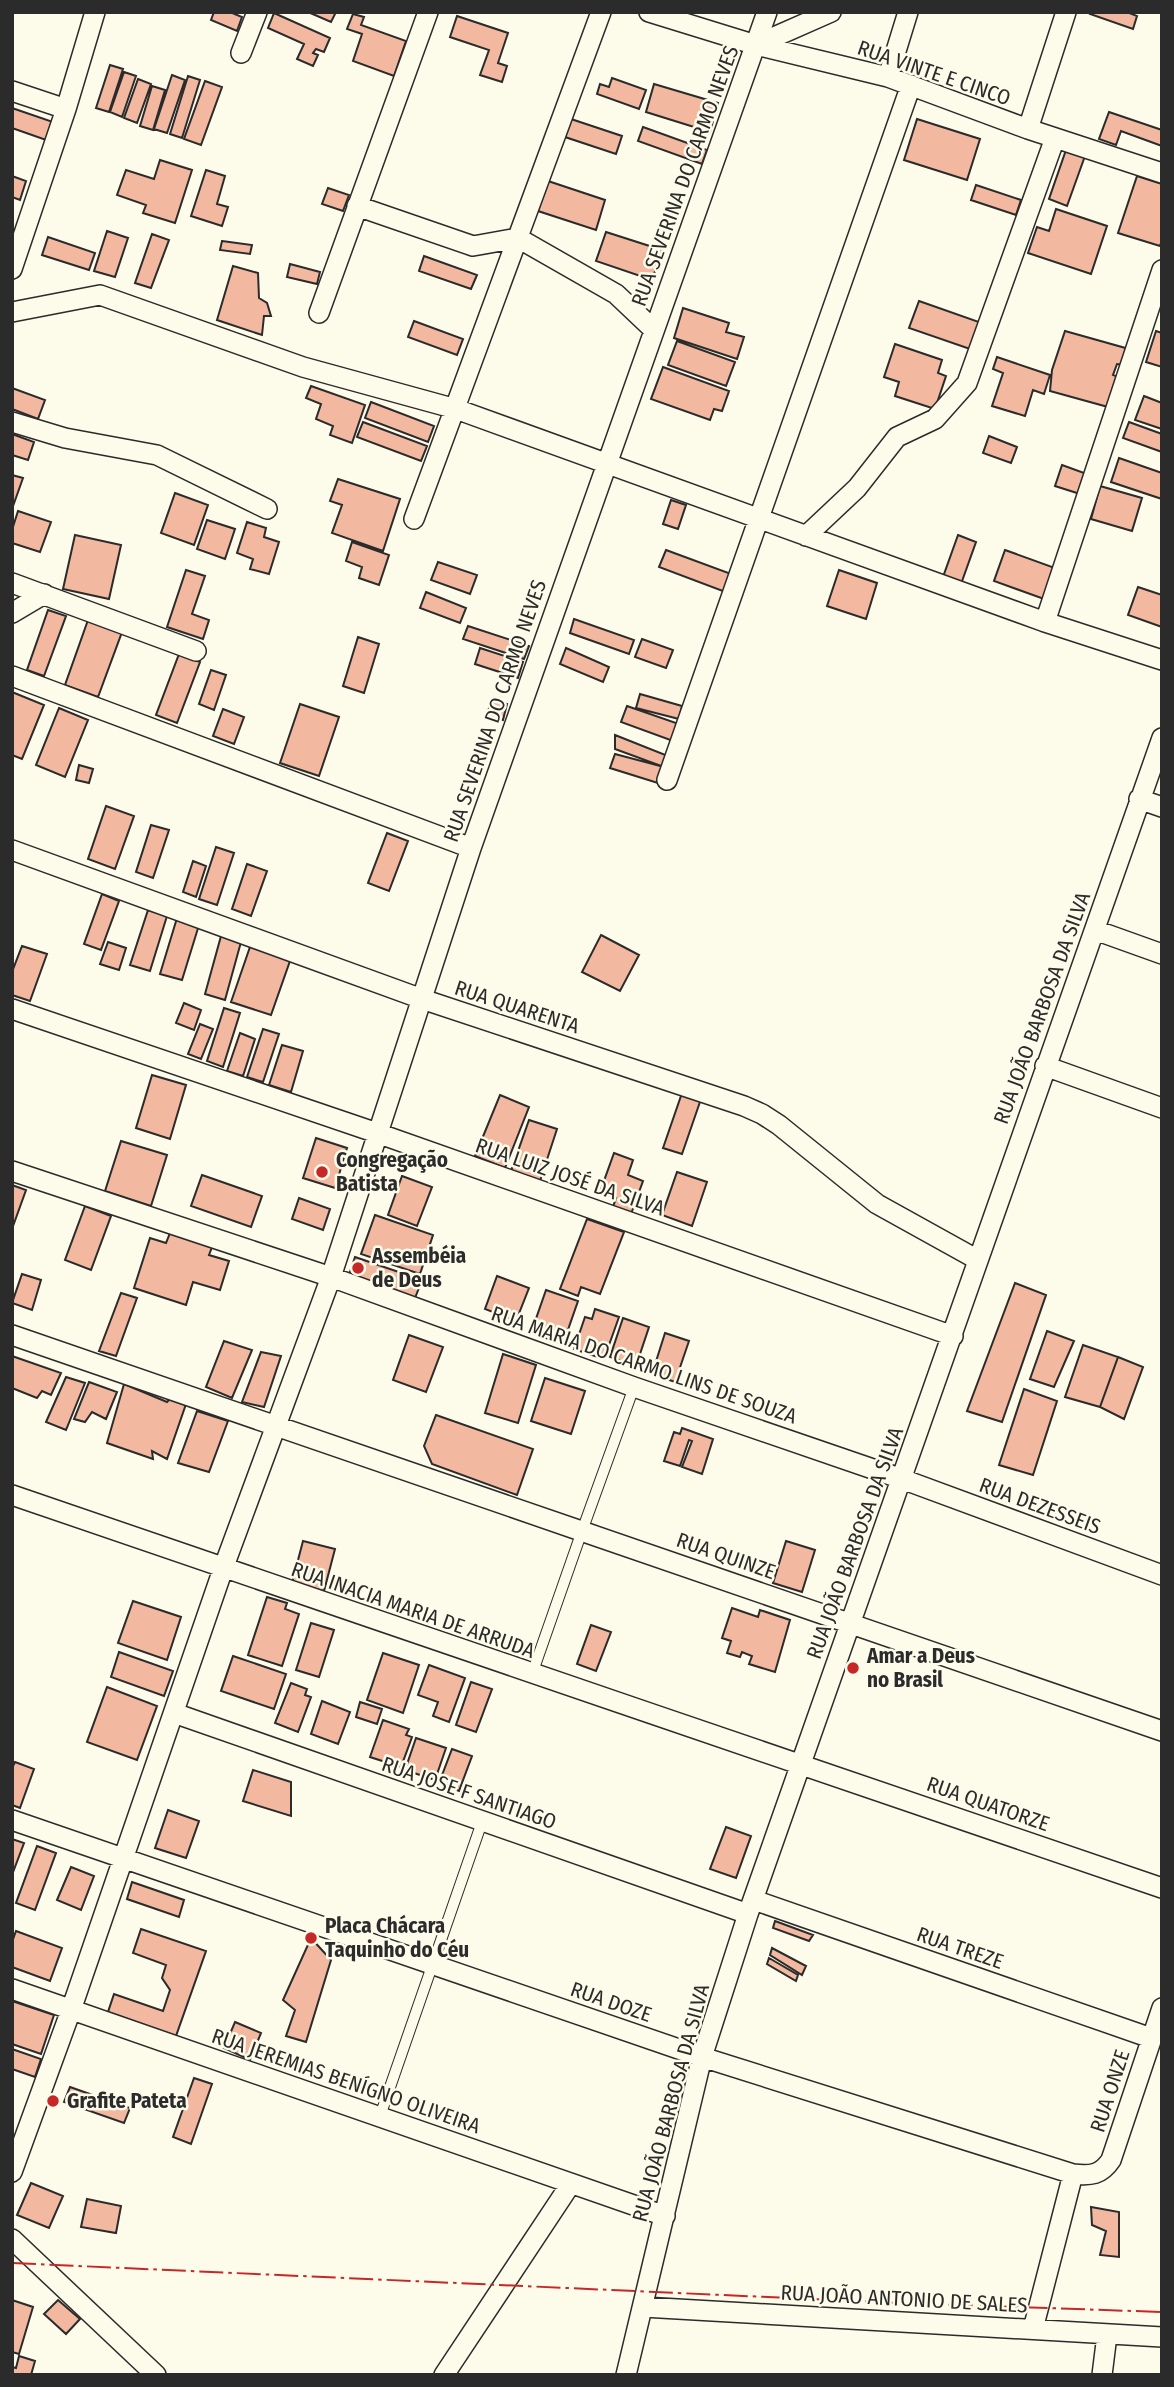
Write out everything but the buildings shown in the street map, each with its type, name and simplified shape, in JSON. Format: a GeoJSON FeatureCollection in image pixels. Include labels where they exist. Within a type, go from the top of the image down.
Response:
{"type":"FeatureCollection","features":[{"type":"Feature","properties":{"kind":"street"},"geometry":{"type":"LineString","coordinates":[[13,263],[66,109],[95,12]]}},
{"type":"Feature","properties":{"kind":"street"},"geometry":{"type":"LineString","coordinates":[[241,53],[257,12]]}},
{"type":"Feature","properties":{"kind":"street"},"geometry":{"type":"LineString","coordinates":[[319,313],[428,12]]}},
{"type":"Feature","properties":{"kind":"street"},"geometry":{"type":"LineString","coordinates":[[414,519],[601,12]]}},
{"type":"Feature","properties":{"kind":"street","name":"RUA VINTE E CINCO"},"geometry":{"type":"LineString","coordinates":[[649,12],[756,45],[888,77],[1028,129],[1162,173]]}},
{"type":"Feature","properties":{"kind":"street","name":"RUA SEVERINA DO CARMO NEVES"},"geometry":{"type":"LineString","coordinates":[[124,1858],[223,1569],[331,1278],[471,848],[767,12]]}},
{"type":"Feature","properties":{"kind":"street"},"geometry":{"type":"LineString","coordinates":[[756,45],[831,12]]}},
{"type":"Feature","properties":{"kind":"street"},"geometry":{"type":"LineString","coordinates":[[888,77],[908,12]]}},
{"type":"Feature","properties":{"kind":"street"},"geometry":{"type":"LineString","coordinates":[[1028,129],[1066,12]]}},
{"type":"Feature","properties":{"kind":"street"},"geometry":{"type":"LineString","coordinates":[[667,780],[911,85]]}},
{"type":"Feature","properties":{"kind":"street"},"geometry":{"type":"LineString","coordinates":[[12,91],[66,109]]}},
{"type":"Feature","properties":{"kind":"street"},"geometry":{"type":"LineString","coordinates":[[806,536],[857,488],[897,437],[936,419],[967,383],[1055,138]]}},
{"type":"Feature","properties":{"kind":"street"},"geometry":{"type":"LineString","coordinates":[[357,206],[473,246],[518,238],[616,294],[654,330]]}},
{"type":"Feature","properties":{"kind":"street"},"geometry":{"type":"LineString","coordinates":[[1045,622],[1162,270]]}},
{"type":"Feature","properties":{"kind":"street"},"geometry":{"type":"LineString","coordinates":[[12,312],[100,295],[303,367],[456,409],[1045,622],[1162,660]]}},
{"type":"Feature","properties":{"kind":"street"},"geometry":{"type":"LineString","coordinates":[[12,422],[65,438],[157,455],[267,509]]}},
{"type":"Feature","properties":{"kind":"street"},"geometry":{"type":"LineString","coordinates":[[12,583],[196,651]]}},
{"type":"Feature","properties":{"kind":"street"},"geometry":{"type":"LineString","coordinates":[[12,613],[44,594]]}},
{"type":"Feature","properties":{"kind":"street"},"geometry":{"type":"LineString","coordinates":[[12,676],[471,848]]}},
{"type":"Feature","properties":{"kind":"street","name":"RUA JOÃO BARBOSA DA SILVA"},"geometry":{"type":"LineString","coordinates":[[626,2375],[702,2057],[751,1907],[1162,737]]}},
{"type":"Feature","properties":{"kind":"street"},"geometry":{"type":"LineString","coordinates":[[1139,799],[1162,807]]}},
{"type":"Feature","properties":{"kind":"street","name":"RUA QUARENTA"},"geometry":{"type":"LineString","coordinates":[[12,850],[422,999],[762,1114],[877,1203],[978,1260]]}},
{"type":"Feature","properties":{"kind":"street"},"geometry":{"type":"LineString","coordinates":[[1095,930],[1162,954]]}},
{"type":"Feature","properties":{"kind":"street","name":"RUA LUIZ JOSÉ DA SILVA"},"geometry":{"type":"LineString","coordinates":[[12,1009],[377,1133],[953,1336]]}},
{"type":"Feature","properties":{"kind":"street"},"geometry":{"type":"LineString","coordinates":[[1045,1066],[1162,1108]]}},
{"type":"Feature","properties":{"kind":"street","name":"RUA MARIA DO CARMO LINS DE SOUZA"},"geometry":{"type":"LineString","coordinates":[[12,1171],[331,1278],[634,1387],[902,1479]]}},
{"type":"Feature","properties":{"kind":"street","name":"RUA QUINZE"},"geometry":{"type":"LineString","coordinates":[[12,1335],[1162,1731]]}},
{"type":"Feature","properties":{"kind":"street","name":"RUA DEZESSEIS"},"geometry":{"type":"LineString","coordinates":[[902,1479],[1162,1575]]}},
{"type":"Feature","properties":{"kind":"street","name":"RUA INACIA MARIA DE ARRUDA"},"geometry":{"type":"LineString","coordinates":[[12,1495],[532,1674],[800,1762]]}},
{"type":"Feature","properties":{"kind":"street","name":"RUA JOSE F SANTIAGO"},"geometry":{"type":"LineString","coordinates":[[174,1713],[482,1822],[751,1907]]}},
{"type":"Feature","properties":{"kind":"street","name":"RUA QUATORZE"},"geometry":{"type":"LineString","coordinates":[[800,1762],[1162,1888]]}},
{"type":"Feature","properties":{"kind":"street","name":"RUA DOZE"},"geometry":{"type":"LineString","coordinates":[[12,1820],[702,2057],[1080,2175]]}},
{"type":"Feature","properties":{"kind":"street"},"geometry":{"type":"LineString","coordinates":[[12,2172],[124,1858]]}},
{"type":"Feature","properties":{"kind":"street","name":"RUA TREZE"},"geometry":{"type":"LineString","coordinates":[[751,1907],[1151,2038]]}},
{"type":"Feature","properties":{"kind":"street","name":"RUA JEREMIAS BENÍGNO OLIVEIRA"},"geometry":{"type":"LineString","coordinates":[[12,1989],[665,2216]]}},
{"type":"Feature","properties":{"kind":"street","name":"RUA ONZE"},"geometry":{"type":"LineString","coordinates":[[1080,2175],[1098,2174],[1111,2160],[1162,2008]]}},
{"type":"Feature","properties":{"kind":"street"},"geometry":{"type":"LineString","coordinates":[[1033,2329],[1080,2175]]}},
{"type":"Feature","properties":{"kind":"street"},"geometry":{"type":"LineString","coordinates":[[444,2375],[570,2185]]}},
{"type":"Feature","properties":{"kind":"street"},"geometry":{"type":"LineString","coordinates":[[12,2239],[156,2375]]}},
{"type":"Feature","properties":{"kind":"street","name":"RUA JOÃO ANTONIO DE SALES"},"geometry":{"type":"LineString","coordinates":[[643,2307],[1162,2337]]}},
{"type":"Feature","properties":{"kind":"street"},"geometry":{"type":"LineString","coordinates":[[1102,2375],[1107,2335]]}},
{"type":"Feature","properties":{"kind":"lane"},"geometry":{"type":"LineString","coordinates":[[532,1674],[634,1387]]}},
{"type":"Feature","properties":{"kind":"lane"},"geometry":{"type":"LineString","coordinates":[[380,2116],[482,1822]]}},
{"type":"Feature","properties":{"kind":"power"},"geometry":{"type":"LineString","coordinates":[[12,2263],[900,2303],[1162,2312]]}},
{"type":"Feature","properties":{"kind":"place","name":"Congregação Batista"},"geometry":{"type":"Point","coordinates":[322,1172]}},
{"type":"Feature","properties":{"kind":"place","name":"Assembéia de Deus"},"geometry":{"type":"Point","coordinates":[358,1268]}},
{"type":"Feature","properties":{"kind":"place","name":"Amar a Deus no Brasil"},"geometry":{"type":"Point","coordinates":[853,1668]}},
{"type":"Feature","properties":{"kind":"place","name":"Placa Chácara Taquinho do Céu"},"geometry":{"type":"Point","coordinates":[311,1938]}},
{"type":"Feature","properties":{"kind":"place","name":"Grafite Pateta"},"geometry":{"type":"Point","coordinates":[53,2101]}}]}
